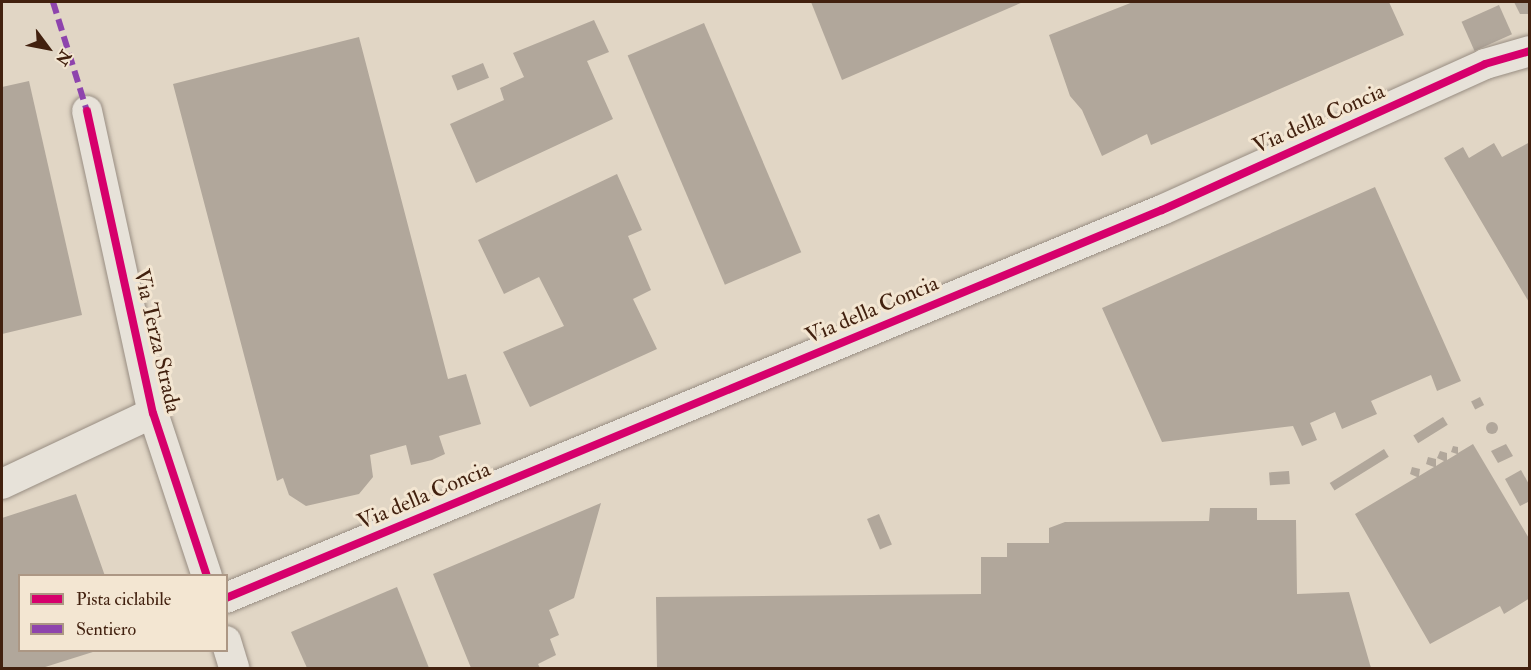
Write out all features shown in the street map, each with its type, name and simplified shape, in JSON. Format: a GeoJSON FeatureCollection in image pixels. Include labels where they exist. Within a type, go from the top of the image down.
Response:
{"type":"FeatureCollection","features":[{"type":"Feature","properties":{"kind":"street","name":"Via della Concia"},"geometry":{"type":"LineString","coordinates":[[228,597],[1162,210],[1485,64],[1530,51]]}},
{"type":"Feature","properties":{"kind":"street","name":"Via Terza Strada"},"geometry":{"type":"LineString","coordinates":[[87,111],[153,413],[206,574]]}},
{"type":"Feature","properties":{"kind":"street"},"geometry":{"type":"LineString","coordinates":[[2,484],[153,413]]}},
{"type":"Feature","properties":{"kind":"street"},"geometry":{"type":"LineString","coordinates":[[228,648],[234,669]]}},
{"type":"Feature","properties":{"kind":"building"},"geometry":{"type":"Polygon","coordinates":[[[811,2],[1023,2],[842,80],[811,2]]]}},
{"type":"Feature","properties":{"kind":"building"},"geometry":{"type":"Polygon","coordinates":[[[1133,2],[1389,2],[1404,35],[1151,145],[1147,134],[1102,156],[1082,110],[1070,96],[1049,35],[1133,2]]]}},
{"type":"Feature","properties":{"kind":"building"},"geometry":{"type":"Polygon","coordinates":[[[1514,2],[1530,2],[1530,14],[1520,14],[1514,2]]]}},
{"type":"Feature","properties":{"kind":"building"},"geometry":{"type":"Polygon","coordinates":[[[1499,5],[1512,34],[1475,51],[1462,22],[1499,5]]]}},
{"type":"Feature","properties":{"kind":"building"},"geometry":{"type":"Polygon","coordinates":[[[594,20],[609,52],[587,61],[613,119],[476,183],[450,124],[504,100],[500,88],[524,77],[513,53],[594,20]]]}},
{"type":"Feature","properties":{"kind":"building"},"geometry":{"type":"Polygon","coordinates":[[[704,23],[801,252],[725,285],[628,55],[704,23]]]}},
{"type":"Feature","properties":{"kind":"building"},"geometry":{"type":"Polygon","coordinates":[[[359,37],[448,379],[466,374],[481,424],[439,436],[445,454],[432,460],[411,465],[406,445],[370,455],[373,477],[359,494],[306,506],[289,495],[283,478],[277,481],[173,84],[359,37]]]}},
{"type":"Feature","properties":{"kind":"building"},"geometry":{"type":"Polygon","coordinates":[[[483,63],[489,78],[457,91],[451,76],[483,63]]]}},
{"type":"Feature","properties":{"kind":"building"},"geometry":{"type":"Polygon","coordinates":[[[29,81],[82,315],[2,334],[2,87],[29,81]]]}},
{"type":"Feature","properties":{"kind":"building"},"geometry":{"type":"Polygon","coordinates":[[[1530,142],[1530,304],[1444,158],[1463,147],[1469,158],[1494,143],[1502,157],[1530,142]]]}},
{"type":"Feature","properties":{"kind":"building"},"geometry":{"type":"Polygon","coordinates":[[[617,174],[642,230],[628,236],[651,290],[633,299],[657,349],[530,407],[503,352],[564,326],[539,277],[504,294],[478,240],[617,174]]]}},
{"type":"Feature","properties":{"kind":"building"},"geometry":{"type":"Polygon","coordinates":[[[1375,187],[1461,381],[1437,391],[1431,375],[1371,401],[1377,414],[1342,429],[1335,412],[1310,423],[1317,440],[1302,446],[1293,426],[1162,442],[1102,308],[1375,187]]]}},
{"type":"Feature","properties":{"kind":"building"},"geometry":{"type":"Polygon","coordinates":[[[1480,397],[1484,405],[1475,410],[1471,402],[1480,397]]]}},
{"type":"Feature","properties":{"kind":"building"},"geometry":{"type":"Polygon","coordinates":[[[1443,417],[1448,425],[1418,443],[1413,436],[1443,417]]]}},
{"type":"Feature","properties":{"kind":"building"},"geometry":{"type":"Polygon","coordinates":[[[1494,422],[1498,428],[1494,434],[1490,434],[1486,426],[1494,422]]]}},
{"type":"Feature","properties":{"kind":"building"},"geometry":{"type":"Polygon","coordinates":[[[1473,444],[1530,540],[1530,598],[1504,614],[1500,606],[1430,644],[1355,514],[1417,477],[1410,474],[1412,467],[1420,469],[1419,476],[1434,467],[1426,464],[1428,457],[1436,459],[1436,466],[1444,461],[1437,458],[1440,451],[1447,453],[1447,460],[1457,454],[1451,452],[1453,446],[1458,447],[1458,453],[1473,444]]]}},
{"type":"Feature","properties":{"kind":"building"},"geometry":{"type":"Polygon","coordinates":[[[1506,444],[1513,456],[1498,463],[1491,451],[1506,444]]]}},
{"type":"Feature","properties":{"kind":"building"},"geometry":{"type":"Polygon","coordinates":[[[1384,449],[1389,457],[1334,491],[1330,483],[1384,449]]]}},
{"type":"Feature","properties":{"kind":"building"},"geometry":{"type":"Polygon","coordinates":[[[1521,470],[1530,486],[1530,501],[1520,506],[1505,479],[1521,470]]]}},
{"type":"Feature","properties":{"kind":"building"},"geometry":{"type":"Polygon","coordinates":[[[1289,471],[1290,484],[1270,485],[1269,472],[1289,471]]]}},
{"type":"Feature","properties":{"kind":"building"},"geometry":{"type":"Polygon","coordinates":[[[76,494],[104,574],[18,574],[18,652],[93,652],[42,668],[2,668],[2,518],[76,494]]]}},
{"type":"Feature","properties":{"kind":"building"},"geometry":{"type":"Polygon","coordinates":[[[601,503],[574,598],[549,610],[559,635],[550,639],[556,655],[538,664],[540,668],[471,668],[433,574],[601,503]]]}},
{"type":"Feature","properties":{"kind":"building"},"geometry":{"type":"Polygon","coordinates":[[[1210,508],[1257,508],[1257,520],[1296,520],[1297,594],[1349,592],[1371,668],[657,668],[656,597],[981,594],[981,557],[1007,557],[1007,543],[1049,543],[1049,528],[1065,522],[1209,521],[1210,508]]]}},
{"type":"Feature","properties":{"kind":"building"},"geometry":{"type":"Polygon","coordinates":[[[879,514],[892,544],[880,549],[867,519],[879,514]]]}},
{"type":"Feature","properties":{"kind":"building"},"geometry":{"type":"Polygon","coordinates":[[[397,587],[429,668],[307,668],[291,632],[397,587]]]}},
{"type":"Feature","properties":{"kind":"marked path"},"geometry":{"type":"LineString","coordinates":[[53,2],[87,111]]}},
{"type":"Feature","properties":{"kind":"cycle path"},"geometry":{"type":"LineString","coordinates":[[228,597],[1162,210],[1485,64],[1530,51]]}},
{"type":"Feature","properties":{"kind":"cycle path"},"geometry":{"type":"LineString","coordinates":[[87,111],[153,413],[206,574]]}}]}
